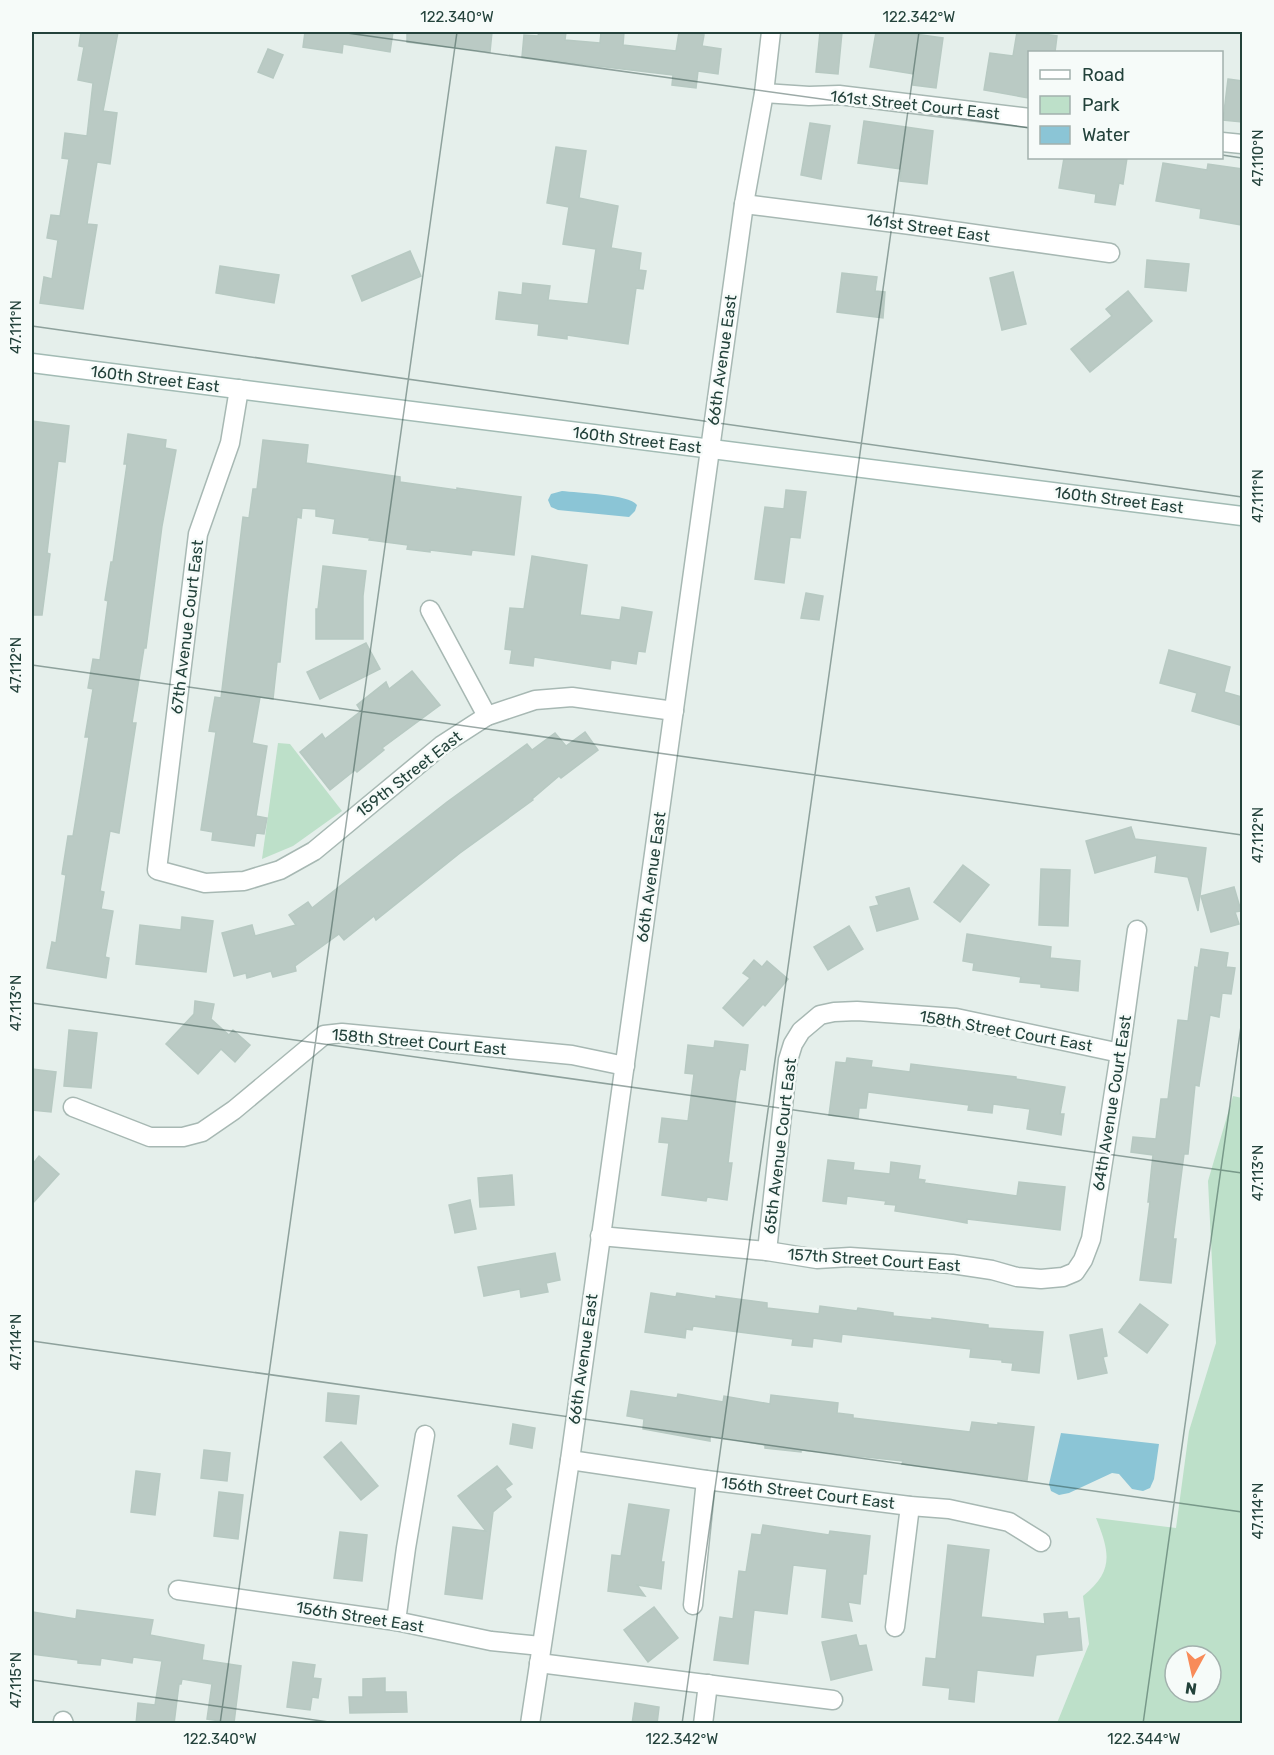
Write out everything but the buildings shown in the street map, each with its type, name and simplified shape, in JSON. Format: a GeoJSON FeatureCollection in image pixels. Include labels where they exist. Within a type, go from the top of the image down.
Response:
{"type":"FeatureCollection","features":[{"type":"Feature","properties":{"kind":"street","name":"66th Avenue East"},"geometry":{"type":"LineString","coordinates":[[530,1724],[570,1460],[744,204],[764,93],[771,32]]}},
{"type":"Feature","properties":{"kind":"street","name":"161st Street Court East"},"geometry":{"type":"LineString","coordinates":[[764,93],[809,96],[839,94],[1028,118]]}},
{"type":"Feature","properties":{"kind":"street"},"geometry":{"type":"LineString","coordinates":[[1223,142],[1242,144]]}},
{"type":"Feature","properties":{"kind":"street","name":"161st Street East"},"geometry":{"type":"LineString","coordinates":[[744,204],[1110,253]]}},
{"type":"Feature","properties":{"kind":"street","name":"160th Street East"},"geometry":{"type":"LineString","coordinates":[[32,363],[1242,516]]}},
{"type":"Feature","properties":{"kind":"street","name":"67th Avenue Court East"},"geometry":{"type":"LineString","coordinates":[[157,870],[198,534],[230,443],[239,389]]}},
{"type":"Feature","properties":{"kind":"street"},"geometry":{"type":"LineString","coordinates":[[430,610],[487,716]]}},
{"type":"Feature","properties":{"kind":"street","name":"159th Street East"},"geometry":{"type":"LineString","coordinates":[[157,870],[205,883],[244,881],[280,870],[314,851],[442,746],[487,716],[535,700],[572,697],[674,711]]}},
{"type":"Feature","properties":{"kind":"street","name":"64th Avenue Court East"},"geometry":{"type":"LineString","coordinates":[[1075,1272],[1083,1260],[1090,1239],[1137,930]]}},
{"type":"Feature","properties":{"kind":"street","name":"158th Street Court East"},"geometry":{"type":"LineString","coordinates":[[820,1015],[857,1011],[956,1018],[1120,1053]]}},
{"type":"Feature","properties":{"kind":"street","name":"65th Avenue Court East"},"geometry":{"type":"LineString","coordinates":[[767,1251],[788,1060],[793,1044],[801,1031],[820,1015]]}},
{"type":"Feature","properties":{"kind":"street","name":"158th Street Court East"},"geometry":{"type":"LineString","coordinates":[[72,1107],[150,1137],[183,1137],[202,1132],[234,1110],[324,1035],[342,1033],[572,1055],[625,1066]]}},
{"type":"Feature","properties":{"kind":"street","name":"157th Street Court East"},"geometry":{"type":"LineString","coordinates":[[600,1236],[767,1251],[817,1259],[850,1257],[942,1263],[992,1270],[1017,1277],[1041,1279],[1063,1277],[1075,1272]]}},
{"type":"Feature","properties":{"kind":"street"},"geometry":{"type":"LineString","coordinates":[[396,1621],[425,1435]]}},
{"type":"Feature","properties":{"kind":"street","name":"156th Street Court East"},"geometry":{"type":"LineString","coordinates":[[570,1460],[706,1480],[949,1509],[1008,1522],[1041,1542]]}},
{"type":"Feature","properties":{"kind":"street"},"geometry":{"type":"LineString","coordinates":[[693,1605],[706,1480]]}},
{"type":"Feature","properties":{"kind":"street"},"geometry":{"type":"LineString","coordinates":[[895,1626],[910,1506]]}},
{"type":"Feature","properties":{"kind":"street","name":"156th Street East"},"geometry":{"type":"LineString","coordinates":[[178,1590],[396,1621],[491,1641],[540,1655],[708,1684],[833,1700]]}},
{"type":"Feature","properties":{"kind":"street"},"geometry":{"type":"LineString","coordinates":[[703,1724],[708,1684]]}},
{"type":"Feature","properties":{"kind":"green space"},"geometry":{"type":"Polygon","coordinates":[[[278,743],[290,744],[342,811],[293,846],[262,859],[278,743]]]}},
{"type":"Feature","properties":{"kind":"green space"},"geometry":{"type":"Polygon","coordinates":[[[1233,1096],[1242,1098],[1242,1723],[1057,1723],[1089,1644],[1083,1596],[1100,1578],[1106,1561],[1104,1541],[1096,1518],[1176,1528],[1189,1431],[1216,1343],[1208,1181],[1233,1096]]]}},
{"type":"Feature","properties":{"kind":"water"},"geometry":{"type":"Polygon","coordinates":[[[562,491],[614,496],[632,501],[637,505],[629,517],[558,510],[551,507],[548,500],[551,494],[562,491]]]}},
{"type":"Feature","properties":{"kind":"water"},"geometry":{"type":"Polygon","coordinates":[[[1061,1433],[1159,1444],[1154,1479],[1150,1488],[1143,1491],[1132,1489],[1119,1474],[1112,1473],[1069,1493],[1059,1495],[1051,1491],[1049,1484],[1061,1433]]]}}]}
